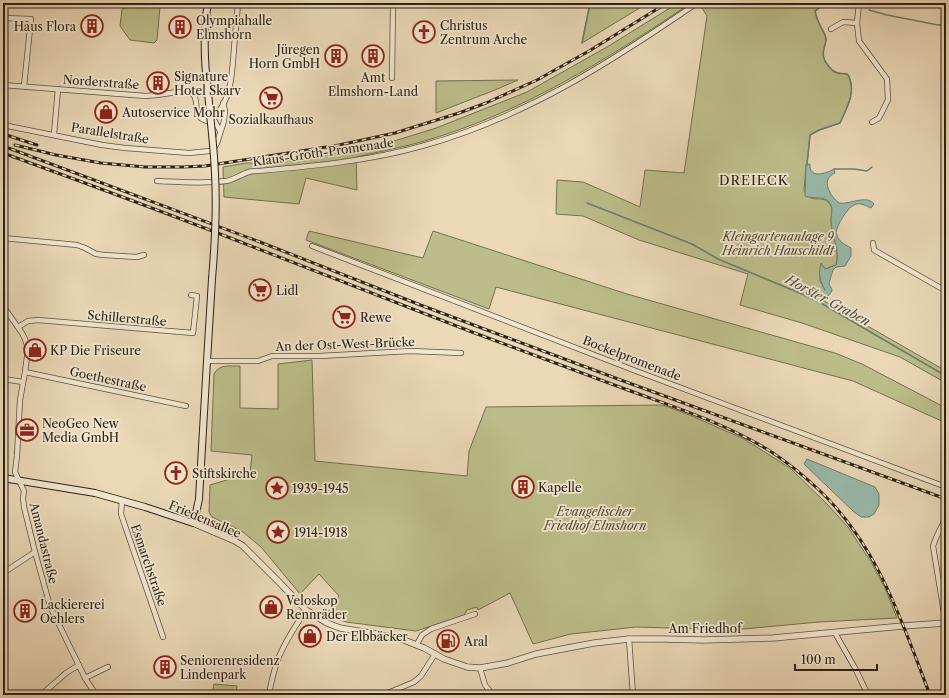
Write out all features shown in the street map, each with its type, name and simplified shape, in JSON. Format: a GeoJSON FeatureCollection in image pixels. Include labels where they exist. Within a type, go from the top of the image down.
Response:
{"type":"FeatureCollection","features":[{"type":"Feature","properties":{"kind":"main road"},"geometry":{"type":"LineString","coordinates":[[193,523],[200,499],[215,239],[216,204],[214,158],[205,68],[204,39],[208,3]]}},
{"type":"Feature","properties":{"kind":"main road","name":"Friedensallee"},"geometry":{"type":"LineString","coordinates":[[3,478],[95,493],[122,500],[193,523]]}},
{"type":"Feature","properties":{"kind":"street"},"geometry":{"type":"LineString","coordinates":[[220,131],[213,118],[217,115],[227,96],[232,78],[238,3]]}},
{"type":"Feature","properties":{"kind":"street"},"geometry":{"type":"LineString","coordinates":[[392,78],[393,3]]}},
{"type":"Feature","properties":{"kind":"street","name":"Klaus-Groth-Promenade"},"geometry":{"type":"LineString","coordinates":[[157,182],[190,183],[228,181],[249,172],[368,158],[400,152],[445,140],[510,115],[577,81],[698,3]]}},
{"type":"Feature","properties":{"kind":"street"},"geometry":{"type":"LineString","coordinates":[[859,3],[857,23],[859,41],[887,79],[888,100],[879,118],[872,122]]}},
{"type":"Feature","properties":{"kind":"street"},"geometry":{"type":"LineString","coordinates":[[3,18],[31,19],[24,86]]}},
{"type":"Feature","properties":{"kind":"street"},"geometry":{"type":"LineString","coordinates":[[831,29],[843,22],[857,23]]}},
{"type":"Feature","properties":{"kind":"street","name":"Norderstraße"},"geometry":{"type":"LineString","coordinates":[[3,84],[146,96],[188,91],[195,97],[198,114],[200,117],[208,121],[213,118]]}},
{"type":"Feature","properties":{"kind":"street"},"geometry":{"type":"LineString","coordinates":[[54,134],[58,89]]}},
{"type":"Feature","properties":{"kind":"street"},"geometry":{"type":"LineString","coordinates":[[220,131],[224,121],[225,110],[223,103]]}},
{"type":"Feature","properties":{"kind":"street","name":"Parallelstraße"},"geometry":{"type":"LineString","coordinates":[[3,124],[110,146],[189,153],[210,151],[214,148],[220,131]]}},
{"type":"Feature","properties":{"kind":"street"},"geometry":{"type":"LineString","coordinates":[[3,238],[77,245],[96,254],[104,255],[138,257],[144,255]]}},
{"type":"Feature","properties":{"kind":"street"},"geometry":{"type":"LineString","coordinates":[[873,243],[874,250],[946,291]]}},
{"type":"Feature","properties":{"kind":"street","name":"Bockelpromenade"},"geometry":{"type":"LineString","coordinates":[[312,246],[636,371],[946,487]]}},
{"type":"Feature","properties":{"kind":"street","name":"Schillerstraße"},"geometry":{"type":"LineString","coordinates":[[18,327],[28,321],[38,320],[193,333],[197,296],[191,295]]}},
{"type":"Feature","properties":{"kind":"street","name":"Amandastraße"},"geometry":{"type":"LineString","coordinates":[[3,306],[25,339],[28,349],[20,400],[15,472],[24,491],[24,507],[50,606],[85,678],[96,695]]}},
{"type":"Feature","properties":{"kind":"street","name":"An der Ost-West-Brücke"},"geometry":{"type":"LineString","coordinates":[[207,361],[258,361],[272,356],[320,356],[410,351],[461,353]]}},
{"type":"Feature","properties":{"kind":"street","name":"Goethestraße"},"geometry":{"type":"LineString","coordinates":[[25,372],[186,406]]}},
{"type":"Feature","properties":{"kind":"street"},"geometry":{"type":"LineString","coordinates":[[3,379],[23,382]]}},
{"type":"Feature","properties":{"kind":"street","name":"Esmarchstraße"},"geometry":{"type":"LineString","coordinates":[[122,500],[121,514],[163,636]]}},
{"type":"Feature","properties":{"kind":"street"},"geometry":{"type":"LineString","coordinates":[[946,517],[933,546],[946,624]]}},
{"type":"Feature","properties":{"kind":"street","name":"Friedensallee"},"geometry":{"type":"LineString","coordinates":[[193,523],[230,539],[242,546],[306,610],[327,623],[340,628],[399,638],[417,644],[444,659],[467,667]]}},
{"type":"Feature","properties":{"kind":"street"},"geometry":{"type":"LineString","coordinates":[[3,573],[36,552]]}},
{"type":"Feature","properties":{"kind":"street"},"geometry":{"type":"LineString","coordinates":[[269,695],[278,658],[306,610]]}},
{"type":"Feature","properties":{"kind":"street"},"geometry":{"type":"LineString","coordinates":[[417,644],[422,634],[431,629],[475,614]]}},
{"type":"Feature","properties":{"kind":"street","name":"Am Friedhof"},"geometry":{"type":"LineString","coordinates":[[467,667],[480,668],[508,663],[536,654],[594,643],[629,640],[710,640],[759,638],[835,633],[903,626],[946,624]]}},
{"type":"Feature","properties":{"kind":"street"},"geometry":{"type":"LineString","coordinates":[[835,633],[855,668],[868,695]]}},
{"type":"Feature","properties":{"kind":"street"},"geometry":{"type":"LineString","coordinates":[[629,640],[633,695]]}},
{"type":"Feature","properties":{"kind":"street"},"geometry":{"type":"LineString","coordinates":[[383,695],[414,682],[421,676],[435,654]]}},
{"type":"Feature","properties":{"kind":"street"},"geometry":{"type":"LineString","coordinates":[[41,695],[79,665]]}},
{"type":"Feature","properties":{"kind":"street"},"geometry":{"type":"LineString","coordinates":[[85,678],[108,667]]}},
{"type":"Feature","properties":{"kind":"street"},"geometry":{"type":"LineString","coordinates":[[480,668],[484,685],[492,695]]}},
{"type":"Feature","properties":{"kind":"green space"},"geometry":{"type":"Polygon","coordinates":[[[590,3],[648,3],[582,43],[590,3]]]}},
{"type":"Feature","properties":{"kind":"green space"},"geometry":{"type":"Polygon","coordinates":[[[678,3],[691,3],[594,65],[528,101],[458,130],[413,144],[356,157],[357,190],[306,178],[299,204],[224,197],[223,167],[246,163],[264,163],[343,153],[391,142],[436,128],[527,92],[607,47],[678,3]]]}},
{"type":"Feature","properties":{"kind":"green space","name":"Kleingartenanlage 9 Heinrich Hauschildt"},"geometry":{"type":"Polygon","coordinates":[[[708,3],[825,3],[815,12],[826,38],[823,53],[824,58],[829,67],[834,71],[848,75],[851,86],[851,97],[840,123],[810,135],[806,165],[804,191],[811,198],[823,199],[827,201],[831,205],[832,209],[831,221],[837,260],[836,265],[825,269],[821,264],[820,281],[828,296],[824,301],[946,371],[946,383],[900,357],[802,323],[740,305],[748,274],[639,240],[583,216],[556,214],[557,180],[583,182],[640,207],[645,170],[684,173],[707,16],[702,8],[708,3]]]}},
{"type":"Feature","properties":{"kind":"green space"},"geometry":{"type":"Polygon","coordinates":[[[133,5],[160,7],[157,40],[154,43],[130,40],[120,26],[122,9],[133,5]]]}},
{"type":"Feature","properties":{"kind":"green space"},"geometry":{"type":"Polygon","coordinates":[[[518,80],[495,90],[436,113],[436,81],[518,80]]]}},
{"type":"Feature","properties":{"kind":"green space"},"geometry":{"type":"Polygon","coordinates":[[[309,231],[423,258],[433,231],[627,294],[835,353],[862,364],[946,408],[946,423],[853,381],[496,287],[489,309],[306,240],[309,231]]]}},
{"type":"Feature","properties":{"kind":"green space","name":"Evangelischer Friedhof Elmshorn"},"geometry":{"type":"Polygon","coordinates":[[[312,360],[315,461],[467,476],[469,451],[486,407],[663,405],[692,416],[744,439],[790,468],[827,504],[848,527],[871,562],[885,588],[897,618],[819,622],[733,630],[636,627],[571,634],[533,644],[510,593],[478,610],[477,607],[467,610],[464,615],[416,631],[346,622],[326,615],[339,596],[319,574],[300,594],[261,547],[243,532],[212,517],[209,512],[210,485],[250,473],[252,455],[211,451],[214,374],[216,371],[225,366],[240,366],[240,408],[278,409],[278,364],[312,360]]]}},
{"type":"Feature","properties":{"kind":"green space"},"geometry":{"type":"Polygon","coordinates":[[[214,684],[237,686],[236,695],[212,695],[214,684]]]}},
{"type":"Feature","properties":{"kind":"shaded area"},"geometry":{"type":"Polygon","coordinates":[[[806,164],[810,164],[810,169],[812,172],[818,174],[834,169],[835,173],[830,176],[827,183],[832,196],[839,203],[867,200],[874,204],[871,208],[860,204],[853,205],[843,216],[838,225],[836,232],[838,238],[842,243],[851,248],[851,256],[845,266],[836,267],[833,270],[829,283],[832,291],[828,296],[821,280],[820,268],[821,263],[825,269],[836,265],[837,249],[831,226],[832,209],[831,204],[827,200],[805,196],[806,164]]]}},
{"type":"Feature","properties":{"kind":"shaded area"},"geometry":{"type":"Polygon","coordinates":[[[807,459],[875,487],[879,494],[879,505],[874,514],[869,517],[861,517],[854,512],[804,464],[807,459]]]}},
{"type":"Feature","properties":{"kind":"waterway"},"geometry":{"type":"LineString","coordinates":[[582,43],[590,3]]}},
{"type":"Feature","properties":{"kind":"waterway"},"geometry":{"type":"LineString","coordinates":[[807,165],[810,135],[819,130],[840,123],[851,96],[851,85],[848,75],[834,71],[829,67],[824,58],[823,53],[826,38],[815,11],[825,3]]}},
{"type":"Feature","properties":{"kind":"waterway"},"geometry":{"type":"LineString","coordinates":[[869,10],[938,25],[946,25]]}},
{"type":"Feature","properties":{"kind":"waterway"},"geometry":{"type":"LineString","coordinates":[[834,169],[854,169],[867,171],[872,167]]}},
{"type":"Feature","properties":{"kind":"waterway","name":"Horster Graben"},"geometry":{"type":"LineString","coordinates":[[587,203],[692,244],[718,259],[819,302],[946,376]]}},
{"type":"Feature","properties":{"kind":"waterway"},"geometry":{"type":"LineString","coordinates":[[819,302],[826,293]]}},
{"type":"Feature","properties":{"kind":"railway"},"geometry":{"type":"LineString","coordinates":[[15,145],[56,155],[101,163],[145,167],[183,167],[205,166],[339,145],[395,133],[486,103],[537,80],[589,51],[667,3]]}},
{"type":"Feature","properties":{"kind":"railway"},"geometry":{"type":"LineString","coordinates":[[3,134],[37,145]]}},
{"type":"Feature","properties":{"kind":"railway"},"geometry":{"type":"LineString","coordinates":[[3,146],[260,242],[423,306],[618,379],[946,499]]}},
{"type":"Feature","properties":{"kind":"railway"},"geometry":{"type":"LineString","coordinates":[[3,153],[193,224],[472,332],[699,416],[753,441],[783,460],[818,489],[839,511],[857,534],[886,585],[909,639],[930,695]]}},
{"type":"Feature","properties":{"kind":"place","name":"Haus Flora"},"geometry":{"type":"Point","coordinates":[92,26]}},
{"type":"Feature","properties":{"kind":"place","name":"Olympiahalle Elmshorn"},"geometry":{"type":"Point","coordinates":[180,27]}},
{"type":"Feature","properties":{"kind":"place","name":"Christus Zentrum Arche"},"geometry":{"type":"Point","coordinates":[424,32]}},
{"type":"Feature","properties":{"kind":"place","name":"Jüregen Horn GmbH"},"geometry":{"type":"Point","coordinates":[336,56]}},
{"type":"Feature","properties":{"kind":"place","name":"Amt Elmshorn-Land"},"geometry":{"type":"Point","coordinates":[373,56]}},
{"type":"Feature","properties":{"kind":"place","name":"Signature Hotel Skarv"},"geometry":{"type":"Point","coordinates":[158,83]}},
{"type":"Feature","properties":{"kind":"place","name":"Sozialkaufhaus"},"geometry":{"type":"Point","coordinates":[271,98]}},
{"type":"Feature","properties":{"kind":"place","name":"Autoservice Mohr"},"geometry":{"type":"Point","coordinates":[106,112]}},
{"type":"Feature","properties":{"kind":"place","name":"Lidl"},"geometry":{"type":"Point","coordinates":[260,290]}},
{"type":"Feature","properties":{"kind":"place","name":"Rewe"},"geometry":{"type":"Point","coordinates":[344,317]}},
{"type":"Feature","properties":{"kind":"place","name":"KP Die Friseure"},"geometry":{"type":"Point","coordinates":[35,350]}},
{"type":"Feature","properties":{"kind":"place","name":"NeoGeo New Media GmbH"},"geometry":{"type":"Point","coordinates":[27,430]}},
{"type":"Feature","properties":{"kind":"place","name":"Stiftskirche"},"geometry":{"type":"Point","coordinates":[176,473]}},
{"type":"Feature","properties":{"kind":"place","name":"Kapelle"},"geometry":{"type":"Point","coordinates":[523,487]}},
{"type":"Feature","properties":{"kind":"place","name":"1939-1945"},"geometry":{"type":"Point","coordinates":[277,488]}},
{"type":"Feature","properties":{"kind":"place","name":"1914-1918"},"geometry":{"type":"Point","coordinates":[278,532]}},
{"type":"Feature","properties":{"kind":"place","name":"Veloskop Rennräder"},"geometry":{"type":"Point","coordinates":[271,607]}},
{"type":"Feature","properties":{"kind":"place","name":"Lackiererei Oehlers"},"geometry":{"type":"Point","coordinates":[25,611]}},
{"type":"Feature","properties":{"kind":"place","name":"Der Elbbäcker"},"geometry":{"type":"Point","coordinates":[310,636]}},
{"type":"Feature","properties":{"kind":"place","name":"Aral"},"geometry":{"type":"Point","coordinates":[448,641]}},
{"type":"Feature","properties":{"kind":"place","name":"Seniorenresidenz Lindenpark"},"geometry":{"type":"Point","coordinates":[165,667]}},
{"type":"Feature","properties":{"kind":"district","name":"DREIECK"},"geometry":{"type":"Point","coordinates":[754,180]}}]}
